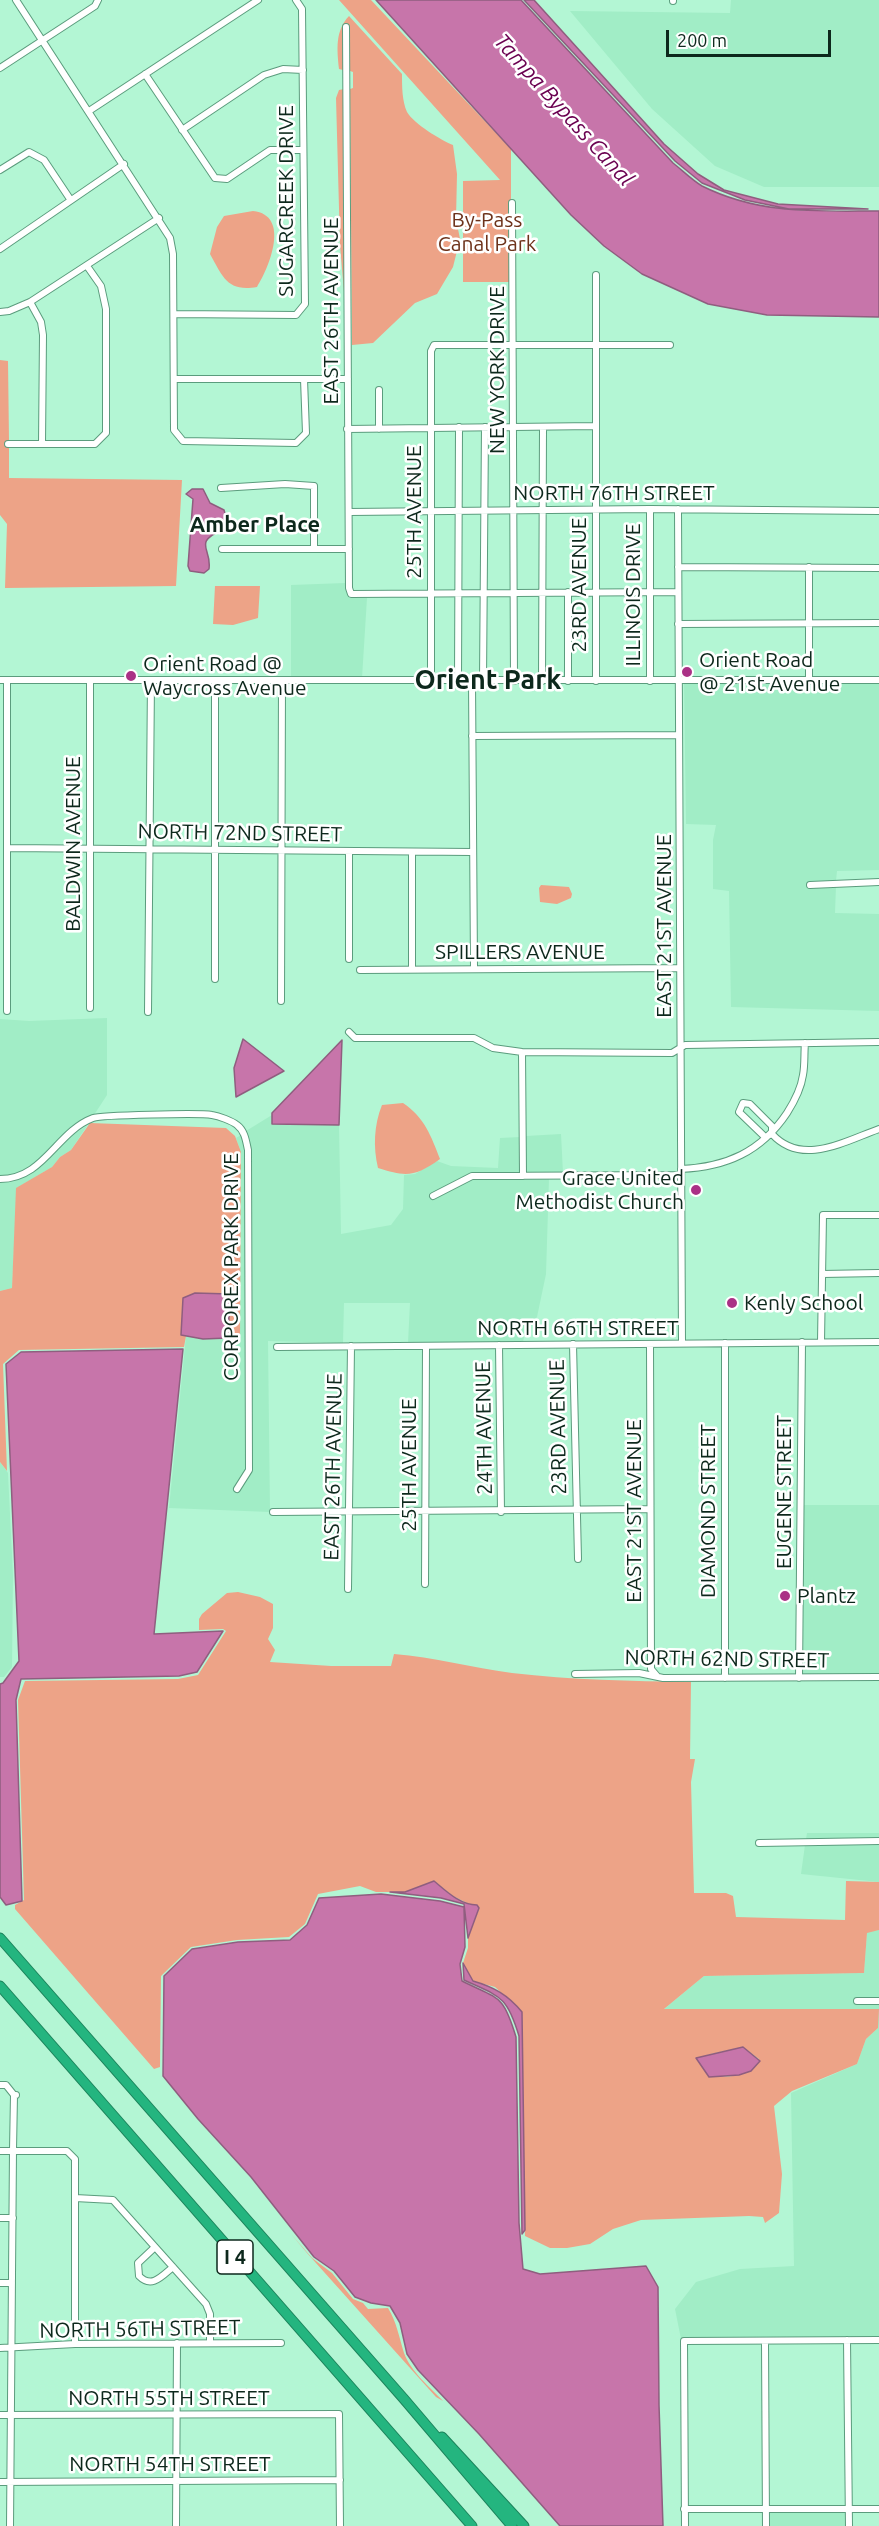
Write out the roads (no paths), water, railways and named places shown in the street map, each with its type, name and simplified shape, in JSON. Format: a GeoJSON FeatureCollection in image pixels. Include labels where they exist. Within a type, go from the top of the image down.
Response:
{"type":"FeatureCollection","features":[{"type":"Feature","properties":{"kind":"highway","name":"I 4"},"geometry":{"type":"LineString","coordinates":[[0,1938],[404,2399],[512,2526]]}},
{"type":"Feature","properties":{"kind":"highway","name":"I 4"},"geometry":{"type":"LineString","coordinates":[[0,1986],[472,2526]]}},
{"type":"Feature","properties":{"kind":"highway"},"geometry":{"type":"LineString","coordinates":[[404,2399],[524,2526]]}},
{"type":"Feature","properties":{"kind":"street"},"geometry":{"type":"LineString","coordinates":[[16,0],[170,238],[173,254],[174,430],[183,441],[296,443],[306,433],[304,379]]}},
{"type":"Feature","properties":{"kind":"street"},"geometry":{"type":"LineString","coordinates":[[0,68],[95,6],[98,0]]}},
{"type":"Feature","properties":{"kind":"street"},"geometry":{"type":"LineString","coordinates":[[89,111],[258,0]]}},
{"type":"Feature","properties":{"kind":"street","name":"SUGARCREEK DRIVE"},"geometry":{"type":"LineString","coordinates":[[174,314],[296,315],[305,304],[302,9],[296,0]]}},
{"type":"Feature","properties":{"kind":"street","name":"EAST 26TH AVENUE"},"geometry":{"type":"LineString","coordinates":[[346,27],[349,588],[351,594],[430,594]]}},
{"type":"Feature","properties":{"kind":"street"},"geometry":{"type":"LineString","coordinates":[[182,130],[264,75],[283,69],[303,70]]}},
{"type":"Feature","properties":{"kind":"street"},"geometry":{"type":"LineString","coordinates":[[145,74],[214,178],[227,179],[270,150],[303,150]]}},
{"type":"Feature","properties":{"kind":"street"},"geometry":{"type":"LineString","coordinates":[[0,170],[29,152],[44,160],[70,199]]}},
{"type":"Feature","properties":{"kind":"street"},"geometry":{"type":"LineString","coordinates":[[0,249],[124,164]]}},
{"type":"Feature","properties":{"kind":"street","name":"NEW YORK DRIVE"},"geometry":{"type":"LineString","coordinates":[[512,203],[514,681]]}},
{"type":"Feature","properties":{"kind":"street"},"geometry":{"type":"LineString","coordinates":[[0,312],[9,311],[30,302],[159,218]]}},
{"type":"Feature","properties":{"kind":"street"},"geometry":{"type":"LineString","coordinates":[[8,444],[95,444],[106,433],[106,309],[100,286],[87,266]]}},
{"type":"Feature","properties":{"kind":"street","name":"23RD AVENUE"},"geometry":{"type":"LineString","coordinates":[[596,275],[596,681]]}},
{"type":"Feature","properties":{"kind":"street"},"geometry":{"type":"LineString","coordinates":[[30,302],[41,322],[43,335],[42,444]]}},
{"type":"Feature","properties":{"kind":"street","name":"25TH AVENUE"},"geometry":{"type":"LineString","coordinates":[[431,681],[431,351],[434,345],[514,345]]}},
{"type":"Feature","properties":{"kind":"street"},"geometry":{"type":"LineString","coordinates":[[514,345],[670,345]]}},
{"type":"Feature","properties":{"kind":"street"},"geometry":{"type":"LineString","coordinates":[[174,379],[348,379]]}},
{"type":"Feature","properties":{"kind":"street"},"geometry":{"type":"LineString","coordinates":[[379,390],[379,429]]}},
{"type":"Feature","properties":{"kind":"street"},"geometry":{"type":"LineString","coordinates":[[347,429],[595,426]]}},
{"type":"Feature","properties":{"kind":"street"},"geometry":{"type":"LineString","coordinates":[[458,681],[459,427]]}},
{"type":"Feature","properties":{"kind":"street"},"geometry":{"type":"LineString","coordinates":[[483,681],[485,427]]}},
{"type":"Feature","properties":{"kind":"street"},"geometry":{"type":"LineString","coordinates":[[542,681],[543,427]]}},
{"type":"Feature","properties":{"kind":"street"},"geometry":{"type":"LineString","coordinates":[[221,488],[285,484],[314,486],[314,549]]}},
{"type":"Feature","properties":{"kind":"street","name":"NORTH 76TH STREET"},"geometry":{"type":"LineString","coordinates":[[349,512],[650,508],[879,511]]}},
{"type":"Feature","properties":{"kind":"street","name":"ILLINOIS DRIVE"},"geometry":{"type":"LineString","coordinates":[[650,508],[650,681]]}},
{"type":"Feature","properties":{"kind":"street","name":"EAST 21ST AVENUE"},"geometry":{"type":"LineString","coordinates":[[678,509],[682,1343]]}},
{"type":"Feature","properties":{"kind":"street"},"geometry":{"type":"LineString","coordinates":[[222,549],[349,549]]}},
{"type":"Feature","properties":{"kind":"street"},"geometry":{"type":"LineString","coordinates":[[678,567],[879,568]]}},
{"type":"Feature","properties":{"kind":"street"},"geometry":{"type":"LineString","coordinates":[[809,567],[809,681]]}},
{"type":"Feature","properties":{"kind":"street"},"geometry":{"type":"LineString","coordinates":[[568,592],[568,681]]}},
{"type":"Feature","properties":{"kind":"street"},"geometry":{"type":"LineString","coordinates":[[430,594],[678,592]]}},
{"type":"Feature","properties":{"kind":"street"},"geometry":{"type":"LineString","coordinates":[[678,624],[879,623]]}},
{"type":"Feature","properties":{"kind":"street"},"geometry":{"type":"LineString","coordinates":[[7,1011],[7,848],[3,680],[879,680]]}},
{"type":"Feature","properties":{"kind":"street","name":"BALDWIN AVENUE"},"geometry":{"type":"LineString","coordinates":[[90,680],[90,1008]]}},
{"type":"Feature","properties":{"kind":"street"},"geometry":{"type":"LineString","coordinates":[[148,1012],[151,680]]}},
{"type":"Feature","properties":{"kind":"street"},"geometry":{"type":"LineString","coordinates":[[215,680],[215,979]]}},
{"type":"Feature","properties":{"kind":"street"},"geometry":{"type":"LineString","coordinates":[[281,1000],[282,681]]}},
{"type":"Feature","properties":{"kind":"street"},"geometry":{"type":"LineString","coordinates":[[472,681],[474,968]]}},
{"type":"Feature","properties":{"kind":"street"},"geometry":{"type":"LineString","coordinates":[[472,736],[679,735]]}},
{"type":"Feature","properties":{"kind":"street","name":"NORTH 72ND STREET"},"geometry":{"type":"LineString","coordinates":[[7,848],[472,852]]}},
{"type":"Feature","properties":{"kind":"street"},"geometry":{"type":"LineString","coordinates":[[349,851],[349,960]]}},
{"type":"Feature","properties":{"kind":"street"},"geometry":{"type":"LineString","coordinates":[[412,852],[412,969]]}},
{"type":"Feature","properties":{"kind":"street"},"geometry":{"type":"LineString","coordinates":[[810,885],[879,882]]}},
{"type":"Feature","properties":{"kind":"street","name":"SPILLERS AVENUE"},"geometry":{"type":"LineString","coordinates":[[360,970],[680,968]]}},
{"type":"Feature","properties":{"kind":"street"},"geometry":{"type":"LineString","coordinates":[[349,1032],[355,1038],[474,1038],[493,1048],[522,1052],[672,1053],[681,1046],[879,1042]]}},
{"type":"Feature","properties":{"kind":"street"},"geometry":{"type":"LineString","coordinates":[[433,1196],[472,1176],[681,1172],[722,1164],[747,1153],[772,1134],[795,1100],[803,1076],[805,1043]]}},
{"type":"Feature","properties":{"kind":"street"},"geometry":{"type":"LineString","coordinates":[[522,1052],[523,1176]]}},
{"type":"Feature","properties":{"kind":"street"},"geometry":{"type":"LineString","coordinates":[[742,1103],[750,1104],[760,1113],[772,1126],[772,1134],[765,1137],[751,1126],[739,1112],[742,1103]]}},
{"type":"Feature","properties":{"kind":"street","name":"CORPOREX PARK DRIVE"},"geometry":{"type":"LineString","coordinates":[[0,1179],[9,1179],[28,1173],[70,1132],[94,1118],[213,1114],[237,1125],[246,1136],[248,1150],[249,1470],[237,1488]]}},
{"type":"Feature","properties":{"kind":"street"},"geometry":{"type":"LineString","coordinates":[[772,1134],[788,1146],[808,1152],[879,1129]]}},
{"type":"Feature","properties":{"kind":"street"},"geometry":{"type":"LineString","coordinates":[[821,1342],[822,1215],[879,1215]]}},
{"type":"Feature","properties":{"kind":"street"},"geometry":{"type":"LineString","coordinates":[[822,1274],[879,1273]]}},
{"type":"Feature","properties":{"kind":"street","name":"EUGENE STREET"},"geometry":{"type":"LineString","coordinates":[[799,1678],[802,1342]]}},
{"type":"Feature","properties":{"kind":"street","name":"NORTH 66TH STREET"},"geometry":{"type":"LineString","coordinates":[[277,1347],[879,1342]]}},
{"type":"Feature","properties":{"kind":"street","name":"DIAMOND STREET"},"geometry":{"type":"LineString","coordinates":[[725,1343],[725,1678]]}},
{"type":"Feature","properties":{"kind":"street","name":"23RD AVENUE"},"geometry":{"type":"LineString","coordinates":[[573,1344],[578,1559]]}},
{"type":"Feature","properties":{"kind":"street","name":"EAST 21ST AVENUE"},"geometry":{"type":"LineString","coordinates":[[650,1344],[651,1669],[657,1676]]}},
{"type":"Feature","properties":{"kind":"street","name":"24TH AVENUE"},"geometry":{"type":"LineString","coordinates":[[500,1345],[501,1512]]}},
{"type":"Feature","properties":{"kind":"street","name":"EAST 26TH AVENUE"},"geometry":{"type":"LineString","coordinates":[[348,1588],[351,1346]]}},
{"type":"Feature","properties":{"kind":"street","name":"25TH AVENUE"},"geometry":{"type":"LineString","coordinates":[[425,1584],[426,1346]]}},
{"type":"Feature","properties":{"kind":"street"},"geometry":{"type":"LineString","coordinates":[[273,1512],[501,1512],[649,1509]]}},
{"type":"Feature","properties":{"kind":"street","name":"NORTH 62ND STREET"},"geometry":{"type":"LineString","coordinates":[[575,1674],[639,1673],[663,1678],[879,1677]]}},
{"type":"Feature","properties":{"kind":"street"},"geometry":{"type":"LineString","coordinates":[[759,1842],[879,1841]]}},
{"type":"Feature","properties":{"kind":"street"},"geometry":{"type":"LineString","coordinates":[[857,2001],[879,2001]]}},
{"type":"Feature","properties":{"kind":"street"},"geometry":{"type":"LineString","coordinates":[[0,2085],[6,2085],[15,2095],[10,2526]]}},
{"type":"Feature","properties":{"kind":"street"},"geometry":{"type":"LineString","coordinates":[[0,2151],[67,2151],[75,2159],[75,2344]]}},
{"type":"Feature","properties":{"kind":"street"},"geometry":{"type":"LineString","coordinates":[[75,2198],[113,2200],[206,2304],[210,2314],[210,2343]]}},
{"type":"Feature","properties":{"kind":"street"},"geometry":{"type":"LineString","coordinates":[[0,2218],[13,2218]]}},
{"type":"Feature","properties":{"kind":"street"},"geometry":{"type":"LineString","coordinates":[[155,2247],[138,2263],[139,2276],[146,2282],[155,2282],[173,2267]]}},
{"type":"Feature","properties":{"kind":"street"},"geometry":{"type":"LineString","coordinates":[[0,2283],[12,2283]]}},
{"type":"Feature","properties":{"kind":"street"},"geometry":{"type":"LineString","coordinates":[[847,2340],[849,2526]]}},
{"type":"Feature","properties":{"kind":"street"},"geometry":{"type":"LineString","coordinates":[[684,2526],[684,2342],[879,2340]]}},
{"type":"Feature","properties":{"kind":"street"},"geometry":{"type":"LineString","coordinates":[[765,2342],[766,2526]]}},
{"type":"Feature","properties":{"kind":"street"},"geometry":{"type":"LineString","coordinates":[[176,2526],[177,2343]]}},
{"type":"Feature","properties":{"kind":"street","name":"NORTH 56TH STREET"},"geometry":{"type":"LineString","coordinates":[[0,2348],[75,2344],[281,2343]]}},
{"type":"Feature","properties":{"kind":"street","name":"NORTH 55TH STREET"},"geometry":{"type":"LineString","coordinates":[[0,2415],[339,2414],[340,2480]]}},
{"type":"Feature","properties":{"kind":"street"},"geometry":{"type":"LineString","coordinates":[[340,2480],[340,2526]]}},
{"type":"Feature","properties":{"kind":"street","name":"NORTH 54TH STREET"},"geometry":{"type":"LineString","coordinates":[[0,2482],[340,2480]]}},
{"type":"Feature","properties":{"kind":"street"},"geometry":{"type":"LineString","coordinates":[[684,2509],[879,2509]]}},
{"type":"Feature","properties":{"kind":"water","name":"Tampa Bypass Canal"},"geometry":{"type":"Polygon","coordinates":[[[376,0],[521,0],[673,163],[702,186],[745,202],[767,207],[811,211],[879,211],[879,317],[767,315],[708,304],[642,274],[604,246],[571,215],[376,0]]]}},
{"type":"Feature","properties":{"kind":"water"},"geometry":{"type":"Polygon","coordinates":[[[524,0],[534,0],[664,144],[698,174],[724,190],[778,204],[868,209],[789,209],[745,200],[702,183],[675,161],[524,0]]]}},
{"type":"Feature","properties":{"kind":"water"},"geometry":{"type":"Polygon","coordinates":[[[192,489],[203,489],[210,503],[224,510],[226,517],[223,529],[208,538],[206,542],[209,569],[204,573],[190,571],[188,566],[193,499],[186,494],[192,489]]]}},
{"type":"Feature","properties":{"kind":"water"},"geometry":{"type":"Polygon","coordinates":[[[243,1039],[284,1071],[236,1097],[234,1068],[243,1039]]]}},
{"type":"Feature","properties":{"kind":"water"},"geometry":{"type":"Polygon","coordinates":[[[342,1040],[339,1125],[272,1124],[272,1113],[342,1040]]]}},
{"type":"Feature","properties":{"kind":"water"},"geometry":{"type":"Polygon","coordinates":[[[195,1293],[230,1294],[228,1338],[203,1339],[181,1335],[183,1298],[195,1293]]]}},
{"type":"Feature","properties":{"kind":"water"},"geometry":{"type":"Polygon","coordinates":[[[183,1349],[154,1634],[223,1631],[197,1672],[179,1676],[21,1679],[16,1700],[22,1901],[6,1905],[0,1897],[0,1684],[19,1661],[6,1364],[21,1352],[183,1349]]]}},
{"type":"Feature","properties":{"kind":"water"},"geometry":{"type":"Polygon","coordinates":[[[434,1881],[459,1900],[477,1905],[479,1908],[468,1938],[464,1904],[441,1898],[390,1892],[405,1892],[434,1881]]]}},
{"type":"Feature","properties":{"kind":"water"},"geometry":{"type":"Polygon","coordinates":[[[381,1894],[440,1901],[464,1907],[465,1947],[460,1964],[462,1981],[498,2000],[512,2023],[516,2037],[519,2223],[523,2269],[540,2274],[646,2266],[658,2287],[663,2526],[560,2526],[479,2434],[418,2370],[407,2354],[400,2323],[390,2306],[371,2303],[355,2297],[334,2271],[314,2257],[251,2177],[198,2119],[163,2076],[164,1976],[192,1949],[238,1942],[290,1940],[307,1925],[319,1898],[381,1894]]]}},
{"type":"Feature","properties":{"kind":"water"},"geometry":{"type":"Polygon","coordinates":[[[463,1963],[473,1981],[500,1992],[522,2012],[525,2230],[522,2234],[519,2036],[511,2013],[501,1999],[464,1980],[463,1963]]]}},
{"type":"Feature","properties":{"kind":"water"},"geometry":{"type":"Polygon","coordinates":[[[743,2047],[760,2061],[751,2071],[739,2075],[709,2077],[696,2058],[743,2047]]]}},
{"type":"Feature","properties":{"kind":"place","name":"Orient Road @ 21st Avenue"},"geometry":{"type":"Point","coordinates":[687,672]}},
{"type":"Feature","properties":{"kind":"place","name":"Orient Road @ Waycross Avenue"},"geometry":{"type":"Point","coordinates":[131,676]}},
{"type":"Feature","properties":{"kind":"place","name":"Grace United Methodist Church"},"geometry":{"type":"Point","coordinates":[696,1190]}},
{"type":"Feature","properties":{"kind":"place","name":"Kenly School"},"geometry":{"type":"Point","coordinates":[732,1303]}},
{"type":"Feature","properties":{"kind":"place","name":"Plantz"},"geometry":{"type":"Point","coordinates":[785,1596]}},
{"type":"Feature","properties":{"kind":"district","name":"Amber Place"},"geometry":{"type":"Point","coordinates":[255,525]}},
{"type":"Feature","properties":{"kind":"district","name":"Orient Park"},"geometry":{"type":"Point","coordinates":[488,680]}},
{"type":"Feature","properties":{"kind":"park label","name":"By-Pass Canal Park"},"geometry":{"type":"Point","coordinates":[487,232]}}]}
